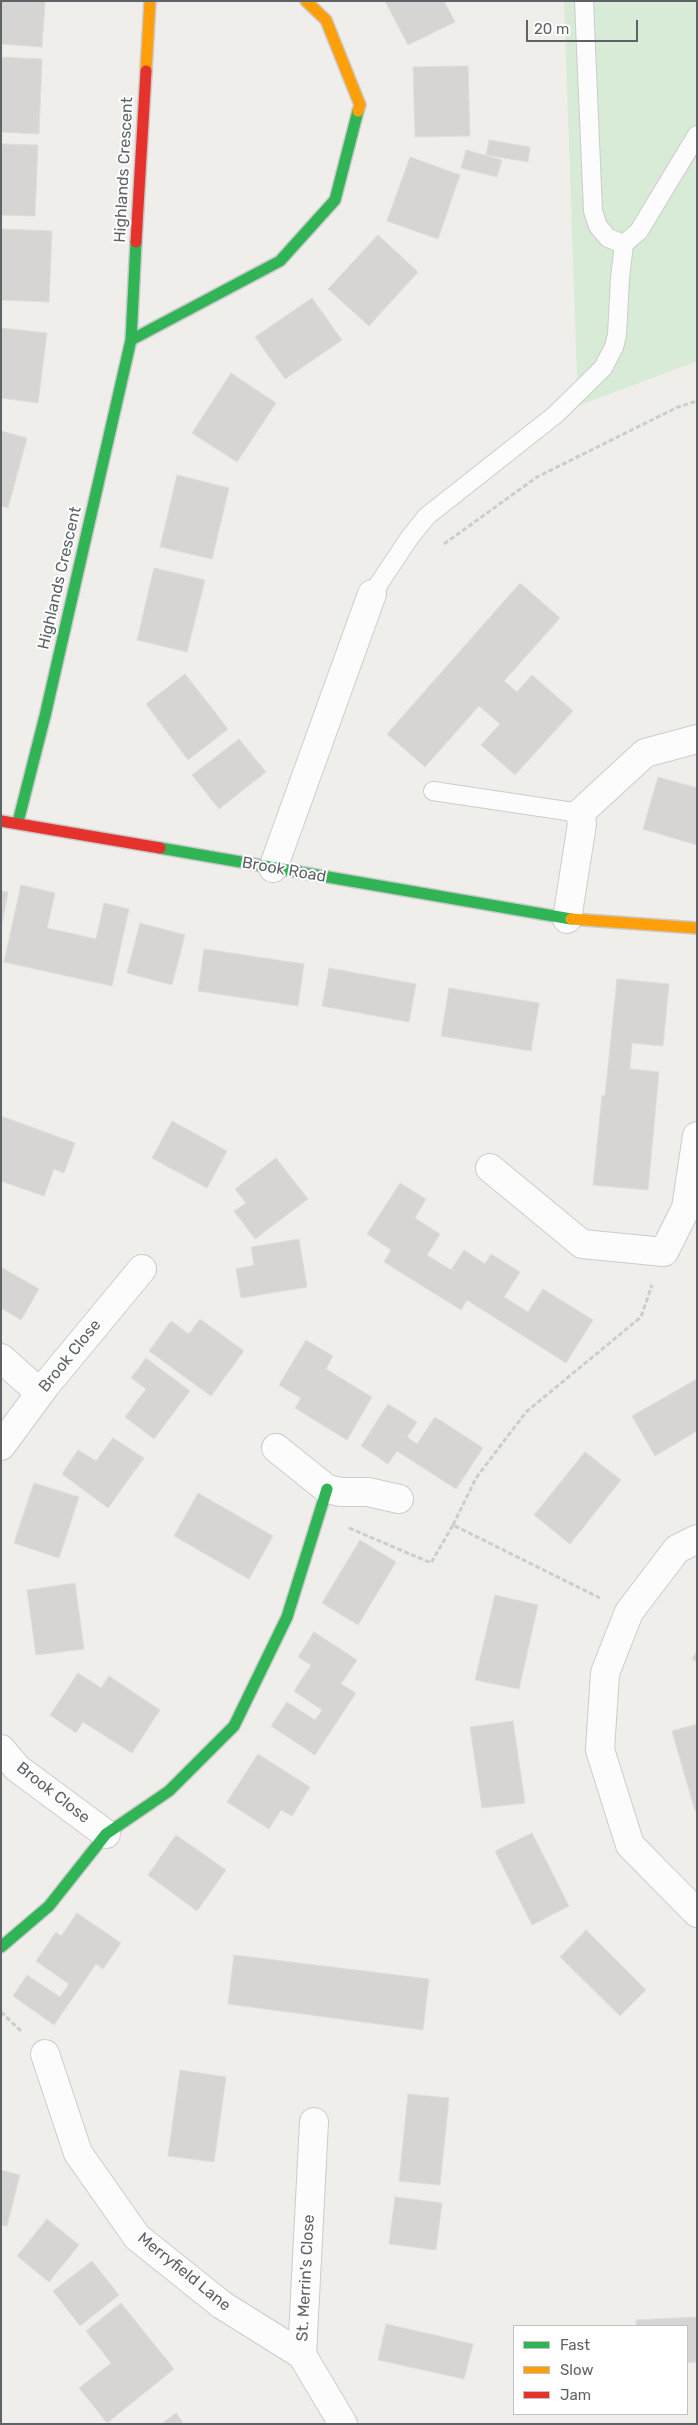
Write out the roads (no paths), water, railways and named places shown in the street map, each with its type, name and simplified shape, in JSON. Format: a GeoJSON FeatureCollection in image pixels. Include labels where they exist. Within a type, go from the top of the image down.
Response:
{"type":"FeatureCollection","features":[{"type":"Feature","properties":{"kind":"street","name":"Highlands Crescent"},"geometry":{"type":"LineString","coordinates":[[18,822],[45,716],[131,340],[150,1]]}},
{"type":"Feature","properties":{"kind":"street"},"geometry":{"type":"LineString","coordinates":[[131,340],[221,294],[280,261],[335,200],[360,105],[326,20],[306,1]]}},
{"type":"Feature","properties":{"kind":"street"},"geometry":{"type":"LineString","coordinates":[[273,868],[372,594]]}},
{"type":"Feature","properties":{"kind":"street"},"geometry":{"type":"LineString","coordinates":[[567,918],[582,824],[580,813],[645,753],[697,739]]}},
{"type":"Feature","properties":{"kind":"street","name":"Brook Road"},"geometry":{"type":"LineString","coordinates":[[1,820],[567,918],[697,928]]}},
{"type":"Feature","properties":{"kind":"street"},"geometry":{"type":"LineString","coordinates":[[490,1168],[582,1244],[664,1252],[686,1208],[697,1136]]}},
{"type":"Feature","properties":{"kind":"street","name":"Brook Close"},"geometry":{"type":"LineString","coordinates":[[1,1446],[40,1393],[142,1269]]}},
{"type":"Feature","properties":{"kind":"street"},"geometry":{"type":"LineString","coordinates":[[1,1358],[40,1393]]}},
{"type":"Feature","properties":{"kind":"street"},"geometry":{"type":"LineString","coordinates":[[276,1448],[326,1489],[341,1492],[368,1492],[399,1499]]}},
{"type":"Feature","properties":{"kind":"street"},"geometry":{"type":"LineString","coordinates":[[1,1947],[48,1906],[106,1834],[169,1791],[234,1726],[287,1617],[326,1489]]}},
{"type":"Feature","properties":{"kind":"street"},"geometry":{"type":"LineString","coordinates":[[697,1539],[677,1549],[629,1612],[605,1673],[600,1750],[630,1845],[697,1913]]}},
{"type":"Feature","properties":{"kind":"street","name":"Brook Close"},"geometry":{"type":"LineString","coordinates":[[1,1749],[18,1768],[106,1834]]}},
{"type":"Feature","properties":{"kind":"street","name":"Merryfield Lane"},"geometry":{"type":"LineString","coordinates":[[45,2054],[78,2153],[138,2237],[222,2305],[302,2355]]}},
{"type":"Feature","properties":{"kind":"street","name":"St. Merrin's Close"},"geometry":{"type":"LineString","coordinates":[[314,2122],[302,2355],[343,2424]]}},
{"type":"Feature","properties":{"kind":"lane"},"geometry":{"type":"LineString","coordinates":[[584,1],[593,211],[598,226],[608,238],[624,244]]}},
{"type":"Feature","properties":{"kind":"lane"},"geometry":{"type":"LineString","coordinates":[[372,594],[410,537],[427,516],[555,415],[603,368],[618,335],[620,278],[624,244],[639,231],[697,135]]}},
{"type":"Feature","properties":{"kind":"lane"},"geometry":{"type":"LineString","coordinates":[[433,791],[580,813]]}}]}
